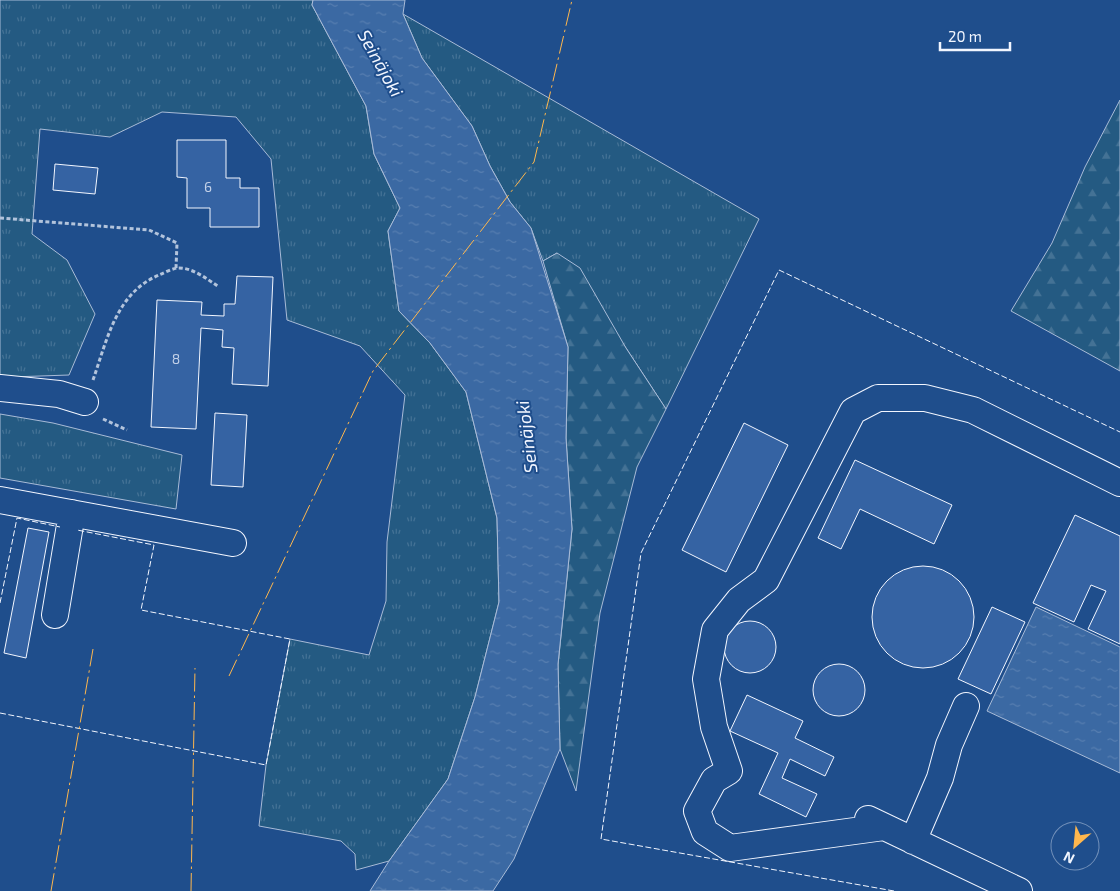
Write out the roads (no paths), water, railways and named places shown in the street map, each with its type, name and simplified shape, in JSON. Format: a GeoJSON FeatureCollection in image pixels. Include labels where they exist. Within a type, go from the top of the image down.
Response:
{"type":"FeatureCollection","features":[{"type":"Feature","properties":{"kind":"lane"},"geometry":{"type":"LineString","coordinates":[[0,388],[58,394],[85,402]]}},
{"type":"Feature","properties":{"kind":"lane"},"geometry":{"type":"LineString","coordinates":[[884,827],[730,848],[705,832],[697,811],[714,780],[730,771],[714,727],[706,679],[715,630],[739,600],[766,580],[853,411],[878,398],[925,398],[973,410],[1120,483]]}},
{"type":"Feature","properties":{"kind":"lane"},"geometry":{"type":"LineString","coordinates":[[0,500],[232,543]]}},
{"type":"Feature","properties":{"kind":"lane"},"geometry":{"type":"LineString","coordinates":[[54,615],[72,514]]}},
{"type":"Feature","properties":{"kind":"lane"},"geometry":{"type":"LineString","coordinates":[[913,841],[940,778],[949,745],[966,706]]}},
{"type":"Feature","properties":{"kind":"lane"},"geometry":{"type":"LineString","coordinates":[[858,815],[1019,891]]}},
{"type":"Feature","properties":{"kind":"water","name":"Seinäjoki"},"geometry":{"type":"Polygon","coordinates":[[[313,0],[405,0],[403,14],[422,58],[472,126],[490,166],[510,202],[531,228],[568,347],[566,438],[572,529],[558,664],[560,749],[514,859],[493,891],[370,891],[389,861],[448,779],[475,697],[499,602],[497,518],[466,392],[430,343],[399,311],[388,231],[400,208],[374,154],[366,106],[312,5],[313,0]]]}},
{"type":"Feature","properties":{"kind":"water"},"geometry":{"type":"Polygon","coordinates":[[[1036,607],[1120,647],[1120,773],[987,711],[1036,607]]]}}]}
